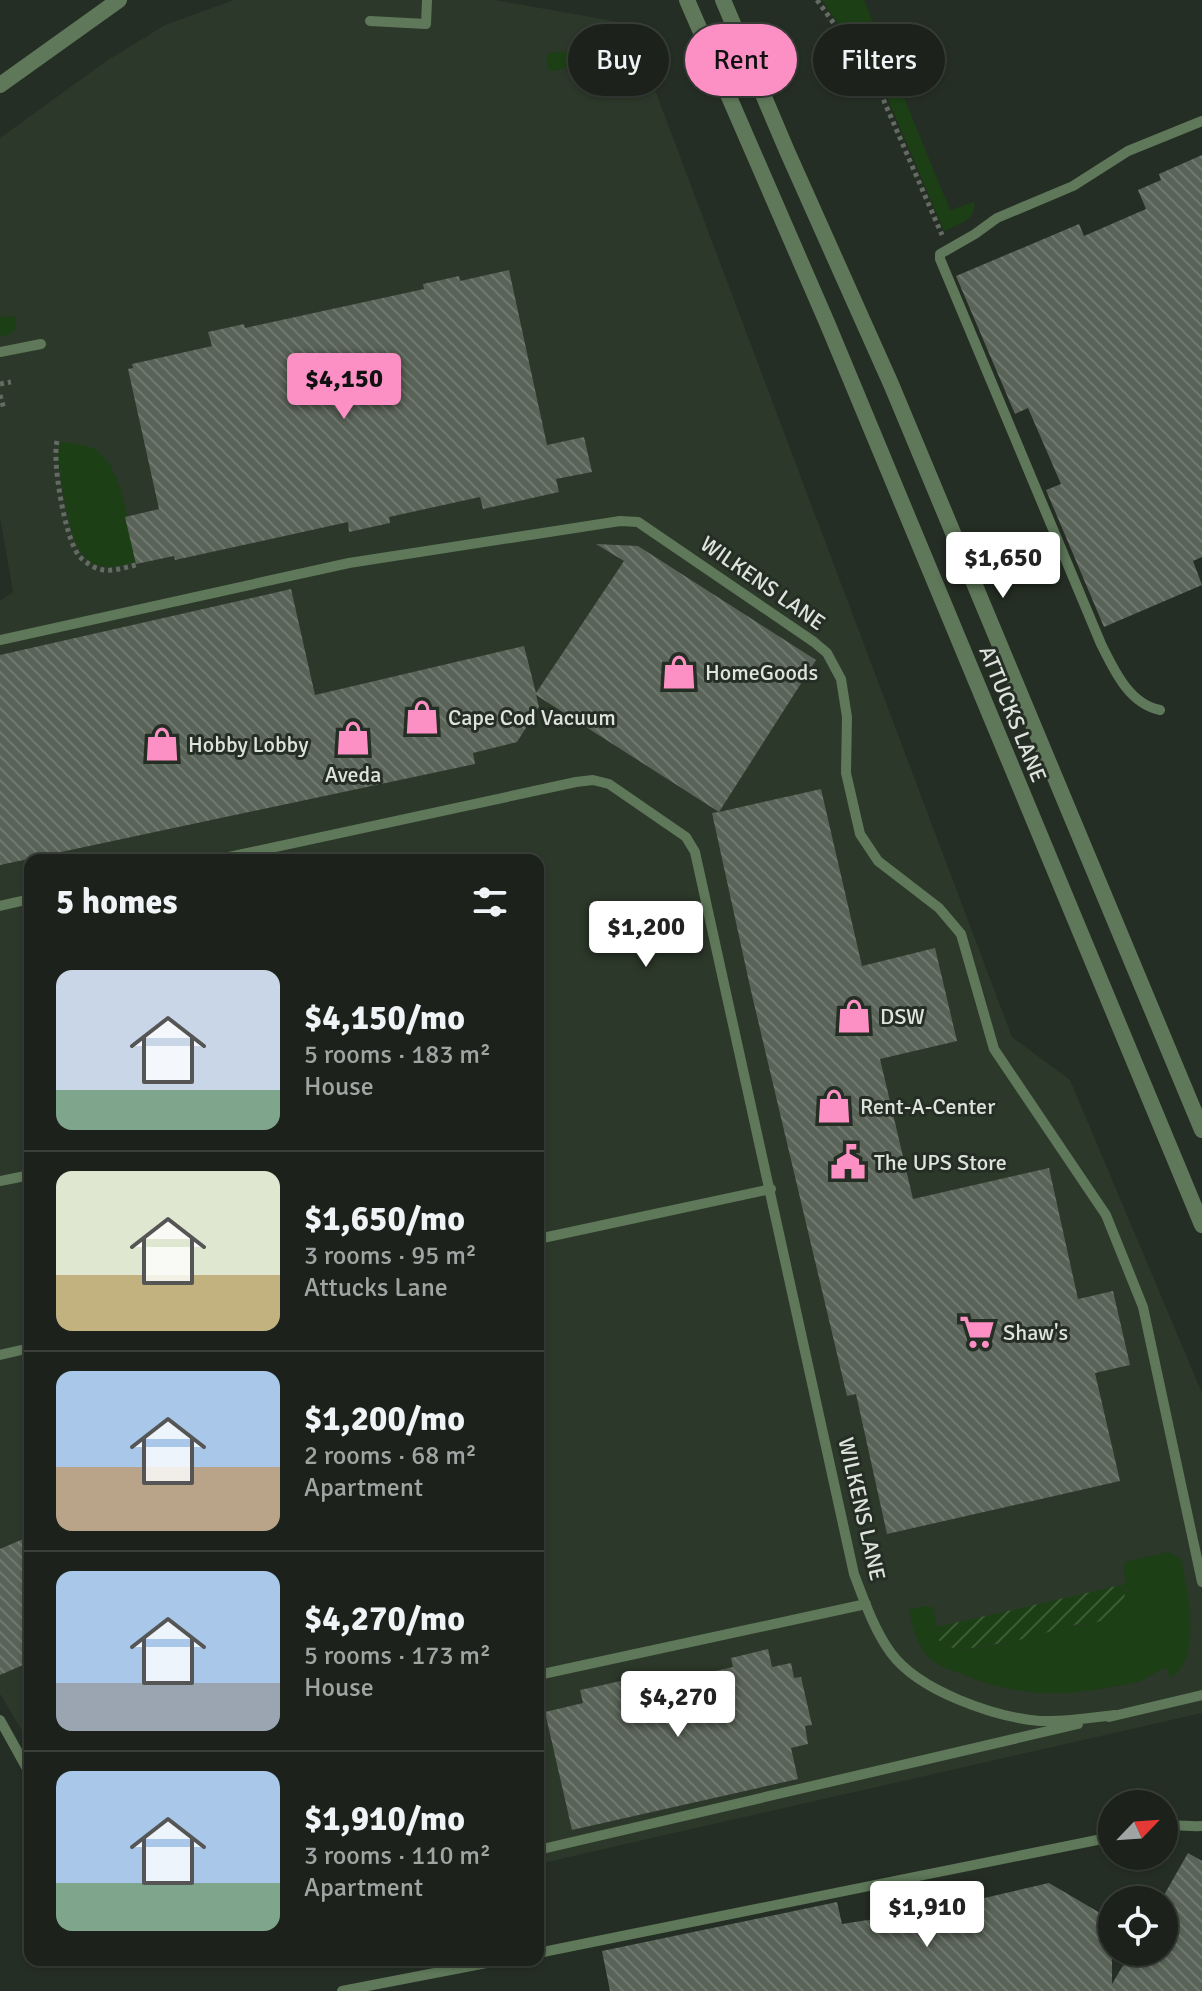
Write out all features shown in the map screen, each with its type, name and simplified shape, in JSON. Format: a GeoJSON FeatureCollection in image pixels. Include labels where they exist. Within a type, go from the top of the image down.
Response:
{"type":"FeatureCollection","features":[{"type":"Feature","properties":{"kind":"street"},"geometry":{"type":"LineString","coordinates":[[0,85],[119,0]]}},
{"type":"Feature","properties":{"kind":"street","name":"ATTUCKS LANE"},"geometry":{"type":"LineString","coordinates":[[687,0],[863,408],[1202,1225]]}},
{"type":"Feature","properties":{"kind":"street","name":"ATTUCKS LANE"},"geometry":{"type":"LineString","coordinates":[[723,0],[891,384],[1202,1130]]}},
{"type":"Feature","properties":{"kind":"lane"},"geometry":{"type":"LineString","coordinates":[[370,21],[426,24],[427,0]]}},
{"type":"Feature","properties":{"kind":"lane"},"geometry":{"type":"LineString","coordinates":[[1160,710],[1140,702],[1112,667],[940,254],[975,234],[989,221],[1073,186],[1128,151],[1202,121]]}},
{"type":"Feature","properties":{"kind":"lane"},"geometry":{"type":"LineString","coordinates":[[0,352],[41,344]]}},
{"type":"Feature","properties":{"kind":"lane","name":"WILKENS LANE"},"geometry":{"type":"LineString","coordinates":[[0,640],[349,563],[620,521],[638,522],[814,642],[827,653],[841,679],[847,717],[846,773],[860,834],[878,861],[939,908],[961,934],[994,1049],[1106,1215],[1143,1307],[1202,1582]]}},
{"type":"Feature","properties":{"kind":"lane","name":"WILKENS LANE"},"geometry":{"type":"LineString","coordinates":[[243,854],[593,780],[609,784],[686,837],[695,852],[851,1560],[866,1604],[544,1674]]}},
{"type":"Feature","properties":{"kind":"lane"},"geometry":{"type":"LineString","coordinates":[[0,906],[24,900]]}},
{"type":"Feature","properties":{"kind":"lane"},"geometry":{"type":"LineString","coordinates":[[0,1181],[24,1176]]}},
{"type":"Feature","properties":{"kind":"lane"},"geometry":{"type":"LineString","coordinates":[[544,1238],[771,1189]]}},
{"type":"Feature","properties":{"kind":"lane"},"geometry":{"type":"LineString","coordinates":[[0,1355],[24,1349]]}},
{"type":"Feature","properties":{"kind":"lane"},"geometry":{"type":"LineString","coordinates":[[866,1604],[889,1651],[914,1677],[929,1687],[1008,1715],[1038,1721],[1115,1715]]}},
{"type":"Feature","properties":{"kind":"lane"},"geometry":{"type":"LineString","coordinates":[[544,1849],[1202,1695]]}},
{"type":"Feature","properties":{"kind":"lane"},"geometry":{"type":"LineString","coordinates":[[0,1720],[24,1763]]}},
{"type":"Feature","properties":{"kind":"lane"},"geometry":{"type":"LineString","coordinates":[[1178,1824],[1202,1826]]}},
{"type":"Feature","properties":{"kind":"lane"},"geometry":{"type":"LineString","coordinates":[[544,1952],[1098,1840]]}},
{"type":"Feature","properties":{"kind":"lane"},"geometry":{"type":"LineString","coordinates":[[342,1991],[471,1966]]}},
{"type":"Feature","properties":{"kind":"path"},"geometry":{"type":"LineString","coordinates":[[817,0],[867,69],[881,94],[948,249]]}},
{"type":"Feature","properties":{"kind":"path"},"geometry":{"type":"LineString","coordinates":[[0,384],[11,382]]}},
{"type":"Feature","properties":{"kind":"path"},"geometry":{"type":"LineString","coordinates":[[0,395],[4,409]]}},
{"type":"Feature","properties":{"kind":"path"},"geometry":{"type":"LineString","coordinates":[[57,441],[54,460],[57,478],[72,541],[80,556],[93,566],[107,571],[136,565]]}},
{"type":"Feature","properties":{"kind":"shaded area"},"geometry":{"type":"Polygon","coordinates":[[[234,0],[495,0],[630,24],[568,24],[568,96],[657,96],[1012,1037],[1070,1080],[1202,1393],[1202,1713],[544,1863],[544,854],[24,854],[24,1734],[0,1694],[0,601],[13,592],[0,517],[0,138],[105,62],[165,25],[234,0]]]}},
{"type":"Feature","properties":{"kind":"green space"},"geometry":{"type":"Polygon","coordinates":[[[822,0],[864,0],[874,24],[839,24],[822,0]]]}},
{"type":"Feature","properties":{"kind":"green space"},"geometry":{"type":"Polygon","coordinates":[[[568,51],[568,67],[553,71],[548,69],[546,57],[550,53],[568,51]]]}},
{"type":"Feature","properties":{"kind":"green space"},"geometry":{"type":"Polygon","coordinates":[[[887,96],[903,96],[950,210],[974,202],[970,217],[944,231],[887,96]]]}},
{"type":"Feature","properties":{"kind":"green space"},"geometry":{"type":"Polygon","coordinates":[[[15,316],[16,329],[0,337],[0,317],[15,316]]]}},
{"type":"Feature","properties":{"kind":"green space"},"geometry":{"type":"Polygon","coordinates":[[[61,442],[92,448],[103,456],[111,468],[123,499],[136,562],[116,566],[97,565],[80,550],[69,523],[57,458],[61,442]]]}},
{"type":"Feature","properties":{"kind":"green space"},"geometry":{"type":"Polygon","coordinates":[[[1168,1552],[1181,1559],[1190,1625],[1186,1657],[1180,1670],[1170,1678],[1167,1668],[1137,1682],[1070,1693],[1015,1690],[978,1680],[934,1662],[923,1651],[913,1628],[909,1610],[927,1606],[933,1608],[935,1630],[939,1637],[947,1646],[959,1649],[995,1645],[1091,1624],[1127,1592],[1125,1562],[1168,1552]]]}},
{"type":"Feature","properties":{"kind":"green space"},"geometry":{"type":"Polygon","coordinates":[[[1126,1584],[1123,1607],[1110,1618],[1091,1624],[1078,1624],[1015,1641],[959,1650],[944,1645],[935,1637],[937,1627],[1126,1584]]]}},
{"type":"Feature","properties":{"kind":"building"},"geometry":{"type":"Polygon","coordinates":[[[1202,155],[1202,557],[1193,561],[1202,585],[1104,627],[1046,490],[1061,484],[1028,408],[1015,414],[956,276],[1079,224],[1084,236],[1146,209],[1138,190],[1161,180],[1159,174],[1202,155]]]}},
{"type":"Feature","properties":{"kind":"building"},"geometry":{"type":"Polygon","coordinates":[[[509,270],[547,445],[584,437],[592,472],[556,479],[559,492],[483,509],[480,497],[389,517],[390,523],[349,532],[348,522],[175,560],[174,556],[136,564],[125,517],[159,509],[128,369],[133,368],[132,364],[212,346],[208,332],[244,324],[245,328],[424,289],[423,284],[459,276],[460,281],[509,270]]]}},
{"type":"Feature","properties":{"kind":"building"},"geometry":{"type":"Polygon","coordinates":[[[596,544],[638,546],[816,660],[719,812],[536,695],[539,707],[517,742],[473,753],[475,764],[52,854],[24,854],[24,860],[0,865],[0,655],[291,589],[315,695],[524,646],[536,693],[624,561],[596,544]]]}},
{"type":"Feature","properties":{"kind":"building"},"geometry":{"type":"Polygon","coordinates":[[[821,789],[862,966],[935,948],[957,1041],[880,1059],[913,1199],[1049,1168],[1078,1299],[1113,1291],[1130,1365],[1095,1373],[1120,1481],[887,1534],[856,1394],[847,1396],[712,813],[821,789]]]}},
{"type":"Feature","properties":{"kind":"building"},"geometry":{"type":"Polygon","coordinates":[[[24,1539],[24,1665],[0,1675],[0,1549],[24,1539]]]}},
{"type":"Feature","properties":{"kind":"building"},"geometry":{"type":"Polygon","coordinates":[[[768,1649],[772,1667],[791,1663],[794,1678],[801,1677],[812,1725],[805,1726],[808,1744],[791,1748],[798,1779],[572,1830],[545,1712],[583,1703],[580,1690],[657,1673],[659,1684],[733,1667],[731,1658],[768,1649]]]}},
{"type":"Feature","properties":{"kind":"building"},"geometry":{"type":"Polygon","coordinates":[[[1188,1853],[1202,1861],[1202,1991],[610,1991],[602,1951],[837,1902],[842,1924],[932,1910],[1049,1883],[1098,1912],[1098,1966],[1112,1966],[1112,1984],[1123,1966],[1178,1966],[1178,1886],[1169,1886],[1188,1853]]]}},
{"type":"Feature","properties":{"kind":"place","name":"HomeGoods"},"geometry":{"type":"Point","coordinates":[679,672]}},
{"type":"Feature","properties":{"kind":"place","name":"Cape Cod Vacuum"},"geometry":{"type":"Point","coordinates":[422,717]}},
{"type":"Feature","properties":{"kind":"place","name":"Aveda"},"geometry":{"type":"Point","coordinates":[353,738]}},
{"type":"Feature","properties":{"kind":"place","name":"Hobby Lobby"},"geometry":{"type":"Point","coordinates":[162,744]}},
{"type":"Feature","properties":{"kind":"place","name":"DSW"},"geometry":{"type":"Point","coordinates":[854,1016]}},
{"type":"Feature","properties":{"kind":"place","name":"Rent-A-Center"},"geometry":{"type":"Point","coordinates":[834,1106]}},
{"type":"Feature","properties":{"kind":"place","name":"The UPS Store"},"geometry":{"type":"Point","coordinates":[848,1162]}},
{"type":"Feature","properties":{"kind":"place","name":"Shaw's"},"geometry":{"type":"Point","coordinates":[977,1332]}}]}
